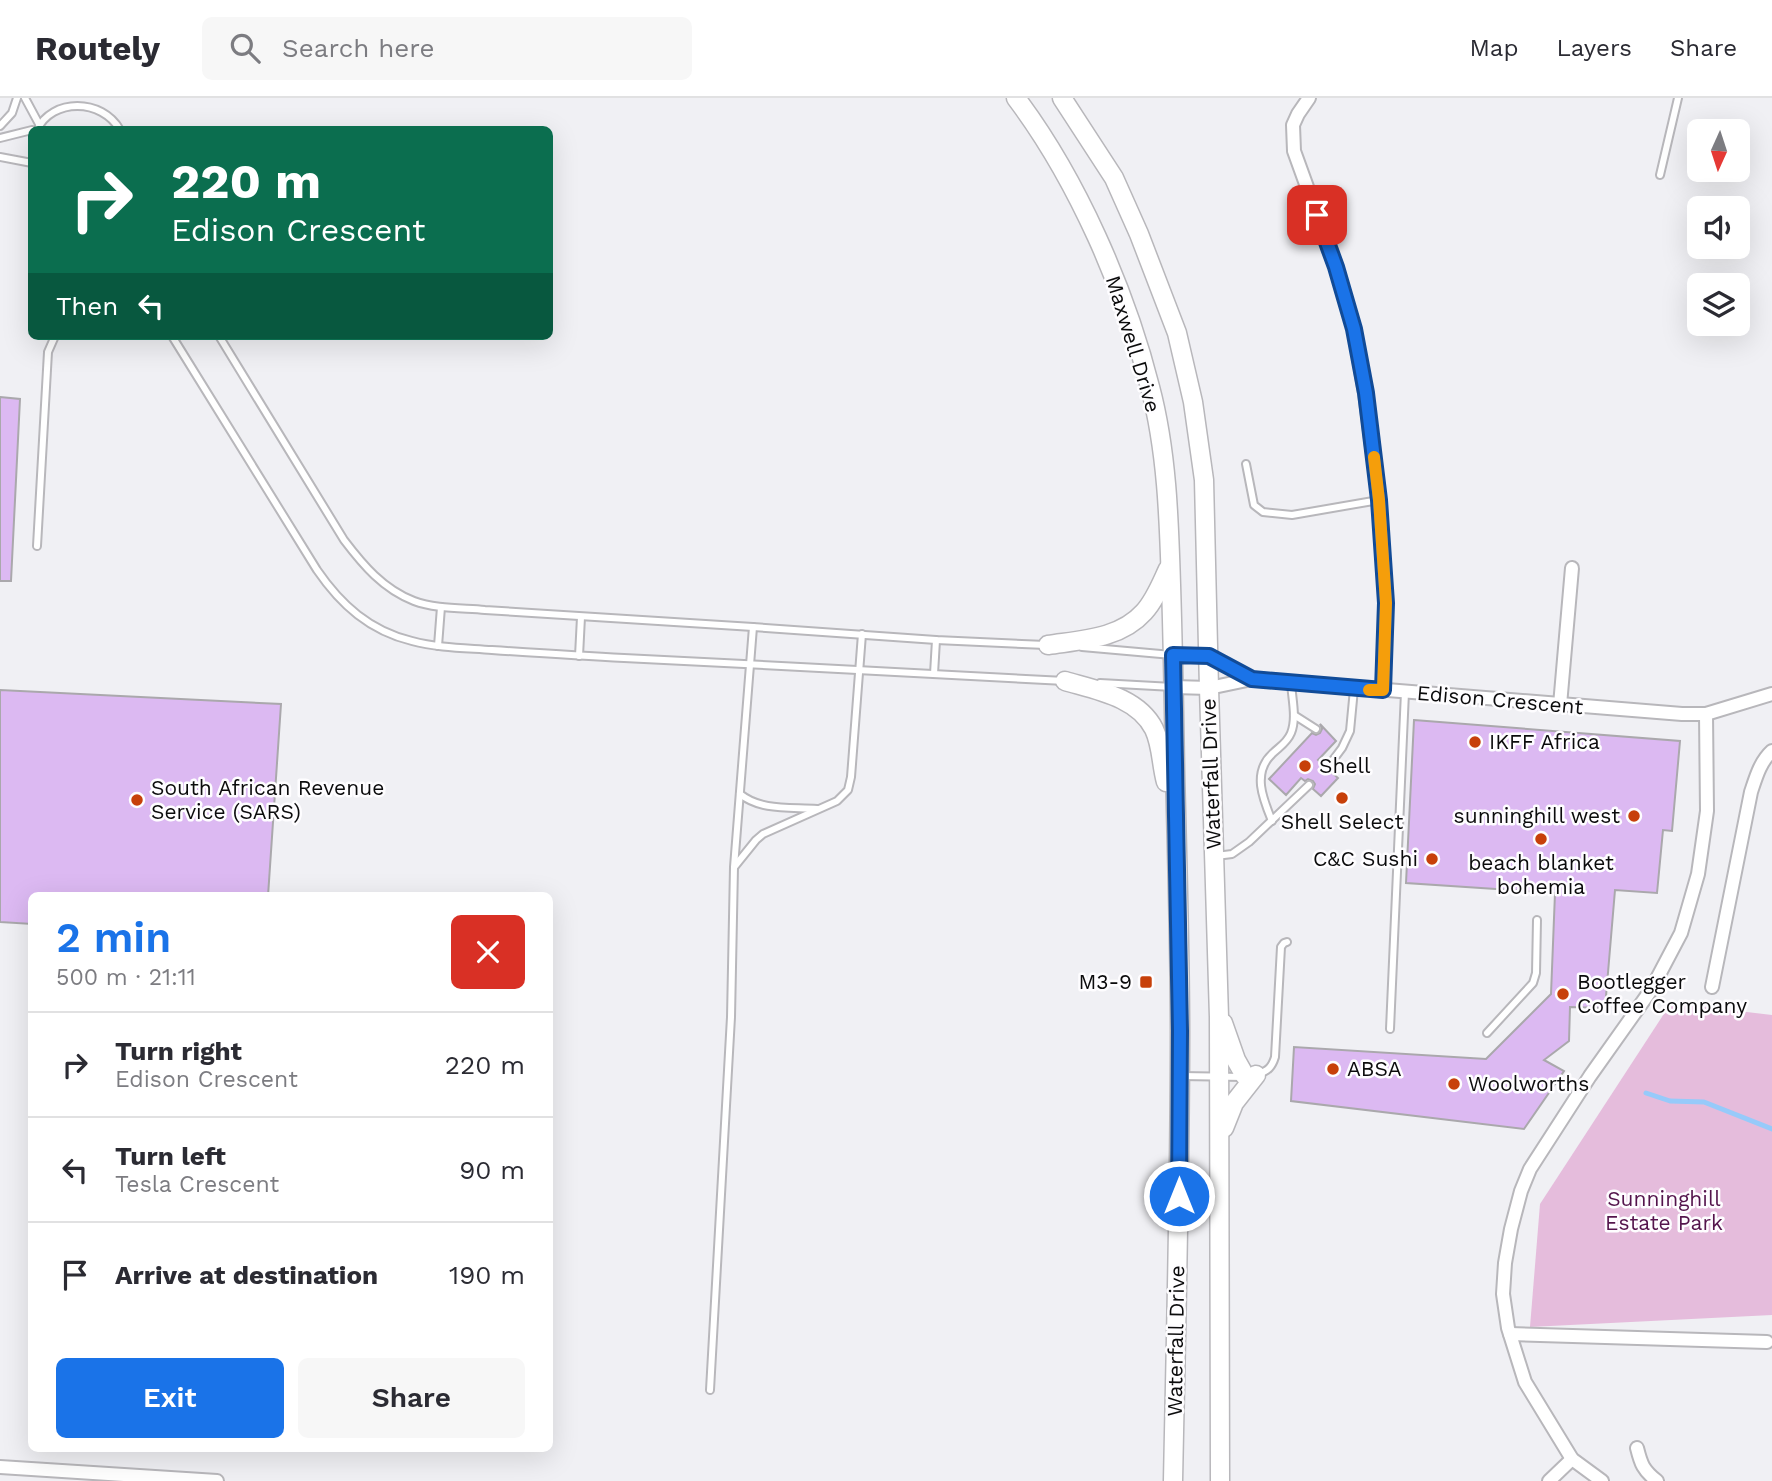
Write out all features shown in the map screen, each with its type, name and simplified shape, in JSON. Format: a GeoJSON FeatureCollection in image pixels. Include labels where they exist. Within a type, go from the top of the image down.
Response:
{"type":"FeatureCollection","features":[{"type":"Feature","properties":{"kind":"main road","name":"Maxwell Drive"},"geometry":{"type":"LineString","coordinates":[[1016,98],[1061,168],[1093,228],[1115,280],[1151,390],[1165,472],[1173,655]]}},
{"type":"Feature","properties":{"kind":"main road","name":"Maxwell Drive"},"geometry":{"type":"LineString","coordinates":[[1062,98],[1114,178],[1177,333],[1193,402],[1205,480],[1209,656]]}},
{"type":"Feature","properties":{"kind":"main road"},"geometry":{"type":"LineString","coordinates":[[1048,645],[1117,632],[1131,624],[1150,605],[1170,565]]}},
{"type":"Feature","properties":{"kind":"main road","name":"Waterfall Drive"},"geometry":{"type":"LineString","coordinates":[[1173,655],[1180,1076],[1173,1481]]}},
{"type":"Feature","properties":{"kind":"main road","name":"Waterfall Drive"},"geometry":{"type":"LineString","coordinates":[[1209,656],[1219,1017],[1220,1481]]}},
{"type":"Feature","properties":{"kind":"main road"},"geometry":{"type":"LineString","coordinates":[[1065,681],[1124,701],[1141,712],[1154,730],[1160,748],[1164,776],[1176,819]]}},
{"type":"Feature","properties":{"kind":"main road"},"geometry":{"type":"LineString","coordinates":[[1219,1017],[1236,1060],[1251,1076],[1234,1103],[1220,1140]]}},
{"type":"Feature","properties":{"kind":"street"},"geometry":{"type":"LineString","coordinates":[[1309,98],[1293,125],[1294,151],[1336,267],[1354,329],[1366,393],[1379,500],[1386,603],[1383,690]]}},
{"type":"Feature","properties":{"kind":"street"},"geometry":{"type":"LineString","coordinates":[[1560,705],[1572,568]]}},
{"type":"Feature","properties":{"kind":"street","name":"Edison Crescent"},"geometry":{"type":"LineString","coordinates":[[1173,655],[1209,656],[1252,679]]}},
{"type":"Feature","properties":{"kind":"street","name":"Edison Crescent"},"geometry":{"type":"LineString","coordinates":[[1174,687],[1209,688],[1252,679],[1682,714],[1706,714],[1772,694]]}},
{"type":"Feature","properties":{"kind":"street"},"geometry":{"type":"LineString","coordinates":[[1602,1481],[1572,1459],[1525,1382],[1510,1334],[1503,1294],[1505,1264],[1511,1228],[1530,1169],[1590,1076],[1651,990],[1681,933],[1698,874],[1707,811],[1706,714]]}},
{"type":"Feature","properties":{"kind":"street"},"geometry":{"type":"LineString","coordinates":[[1713,987],[1751,792],[1757,772],[1772,751]]}},
{"type":"Feature","properties":{"kind":"street"},"geometry":{"type":"LineString","coordinates":[[1510,1334],[1767,1342]]}},
{"type":"Feature","properties":{"kind":"street"},"geometry":{"type":"LineString","coordinates":[[1637,1448],[1647,1474],[1657,1481]]}},
{"type":"Feature","properties":{"kind":"street"},"geometry":{"type":"LineString","coordinates":[[1549,1481],[1572,1459]]}},
{"type":"Feature","properties":{"kind":"street"},"geometry":{"type":"LineString","coordinates":[[0,1468],[217,1481]]}},
{"type":"Feature","properties":{"kind":"lane"},"geometry":{"type":"LineString","coordinates":[[0,125],[12,113],[17,98]]}},
{"type":"Feature","properties":{"kind":"lane"},"geometry":{"type":"LineString","coordinates":[[25,98],[35,126]]}},
{"type":"Feature","properties":{"kind":"lane"},"geometry":{"type":"LineString","coordinates":[[1660,176],[1678,98]]}},
{"type":"Feature","properties":{"kind":"lane"},"geometry":{"type":"LineString","coordinates":[[37,126],[46,113],[56,105],[81,99],[91,100],[105,108],[118,126]]}},
{"type":"Feature","properties":{"kind":"lane"},"geometry":{"type":"LineString","coordinates":[[0,138],[28,130]]}},
{"type":"Feature","properties":{"kind":"lane"},"geometry":{"type":"LineString","coordinates":[[0,157],[28,162]]}},
{"type":"Feature","properties":{"kind":"lane"},"geometry":{"type":"LineString","coordinates":[[37,546],[48,352],[53,340]]}},
{"type":"Feature","properties":{"kind":"lane"},"geometry":{"type":"LineString","coordinates":[[174,340],[334,594],[373,626],[412,641],[438,646],[579,656],[1174,687]]}},
{"type":"Feature","properties":{"kind":"lane"},"geometry":{"type":"LineString","coordinates":[[221,340],[344,540],[361,563],[390,588],[415,602],[441,607],[581,617],[1173,655]]}},
{"type":"Feature","properties":{"kind":"lane"},"geometry":{"type":"LineString","coordinates":[[1246,464],[1254,505],[1263,512],[1292,515],[1379,500]]}},
{"type":"Feature","properties":{"kind":"lane"},"geometry":{"type":"LineString","coordinates":[[438,646],[441,607]]}},
{"type":"Feature","properties":{"kind":"lane"},"geometry":{"type":"LineString","coordinates":[[579,656],[581,617]]}},
{"type":"Feature","properties":{"kind":"lane"},"geometry":{"type":"LineString","coordinates":[[710,1390],[731,1017],[734,867],[752,627]]}},
{"type":"Feature","properties":{"kind":"lane"},"geometry":{"type":"LineString","coordinates":[[734,867],[763,834],[837,801],[848,790],[862,634]]}},
{"type":"Feature","properties":{"kind":"lane"},"geometry":{"type":"LineString","coordinates":[[934,674],[936,640]]}},
{"type":"Feature","properties":{"kind":"lane"},"geometry":{"type":"LineString","coordinates":[[1272,821],[1264,800],[1261,773],[1265,762],[1289,738],[1295,721],[1291,682]]}},
{"type":"Feature","properties":{"kind":"lane"},"geometry":{"type":"LineString","coordinates":[[1327,768],[1342,748],[1350,731],[1354,688]]}},
{"type":"Feature","properties":{"kind":"lane"},"geometry":{"type":"LineString","coordinates":[[1390,1029],[1405,692]]}},
{"type":"Feature","properties":{"kind":"lane"},"geometry":{"type":"LineString","coordinates":[[1294,715],[1316,729]]}},
{"type":"Feature","properties":{"kind":"lane"},"geometry":{"type":"LineString","coordinates":[[1334,743],[1342,748]]}},
{"type":"Feature","properties":{"kind":"lane"},"geometry":{"type":"LineString","coordinates":[[1214,856],[1231,854],[1249,842],[1309,785]]}},
{"type":"Feature","properties":{"kind":"lane"},"geometry":{"type":"LineString","coordinates":[[740,794],[760,805],[818,809]]}},
{"type":"Feature","properties":{"kind":"lane"},"geometry":{"type":"LineString","coordinates":[[1487,1033],[1531,988],[1535,978],[1537,920]]}},
{"type":"Feature","properties":{"kind":"lane"},"geometry":{"type":"LineString","coordinates":[[1180,1076],[1251,1076],[1267,1071],[1273,1064],[1281,947],[1287,942]]}},
{"type":"Feature","properties":{"kind":"green space","name":"Sunninghill Estate Park"},"geometry":{"type":"Polygon","coordinates":[[[1671,1003],[1772,1015],[1772,1315],[1530,1327],[1540,1204],[1671,1003]]]}},
{"type":"Feature","properties":{"kind":"building"},"geometry":{"type":"Polygon","coordinates":[[[0,397],[20,399],[11,581],[0,581],[0,397]]]}},
{"type":"Feature","properties":{"kind":"building","name":"South African Revenue Service (SARS)"},"geometry":{"type":"Polygon","coordinates":[[[0,690],[281,704],[268,892],[28,892],[28,924],[0,922],[0,690]]]}},
{"type":"Feature","properties":{"kind":"building"},"geometry":{"type":"Polygon","coordinates":[[[1414,720],[1680,741],[1672,831],[1663,830],[1657,893],[1615,890],[1605,1008],[1570,1007],[1569,1041],[1544,1060],[1564,1071],[1524,1129],[1291,1101],[1294,1047],[1486,1059],[1551,994],[1555,893],[1406,883],[1414,720]]]}},
{"type":"Feature","properties":{"kind":"building"},"geometry":{"type":"Polygon","coordinates":[[[1320,724],[1336,741],[1318,760],[1323,764],[1323,772],[1331,772],[1338,778],[1321,796],[1313,789],[1313,781],[1301,778],[1286,795],[1269,779],[1312,733],[1320,733],[1320,724]]]}},
{"type":"Feature","properties":{"kind":"waterway"},"geometry":{"type":"LineString","coordinates":[[1646,1093],[1670,1101],[1704,1102],[1772,1129]]}},
{"type":"Feature","properties":{"kind":"slow traffic"},"geometry":{"type":"LineString","coordinates":[[1369,690],[1383,690],[1386,603],[1374,457]]}},
{"type":"Feature","properties":{"kind":"place","name":"IKFF Africa"},"geometry":{"type":"Point","coordinates":[1475,742]}},
{"type":"Feature","properties":{"kind":"place","name":"Shell"},"geometry":{"type":"Point","coordinates":[1305,766]}},
{"type":"Feature","properties":{"kind":"place","name":"Shell Select"},"geometry":{"type":"Point","coordinates":[1342,798]}},
{"type":"Feature","properties":{"kind":"place","name":"South African Revenue Service (SARS)"},"geometry":{"type":"Point","coordinates":[137,800]}},
{"type":"Feature","properties":{"kind":"place","name":"sunninghill west"},"geometry":{"type":"Point","coordinates":[1634,816]}},
{"type":"Feature","properties":{"kind":"place","name":"beach blanket bohemia"},"geometry":{"type":"Point","coordinates":[1541,839]}},
{"type":"Feature","properties":{"kind":"place","name":"C&C Sushi"},"geometry":{"type":"Point","coordinates":[1432,859]}},
{"type":"Feature","properties":{"kind":"place","name":"M3-9"},"geometry":{"type":"Point","coordinates":[1146,982]}},
{"type":"Feature","properties":{"kind":"place","name":"Bootlegger Coffee Company"},"geometry":{"type":"Point","coordinates":[1563,994]}},
{"type":"Feature","properties":{"kind":"place","name":"ABSA"},"geometry":{"type":"Point","coordinates":[1333,1069]}},
{"type":"Feature","properties":{"kind":"place","name":"Woolworths"},"geometry":{"type":"Point","coordinates":[1454,1084]}},
{"type":"Feature","properties":{"kind":"route"},"geometry":{"type":"LineString","coordinates":[[1179,1196],[1180,1031],[1173,655],[1209,656],[1252,679],[1383,690],[1386,603],[1379,500],[1366,393],[1354,329],[1317,215]]}}]}
